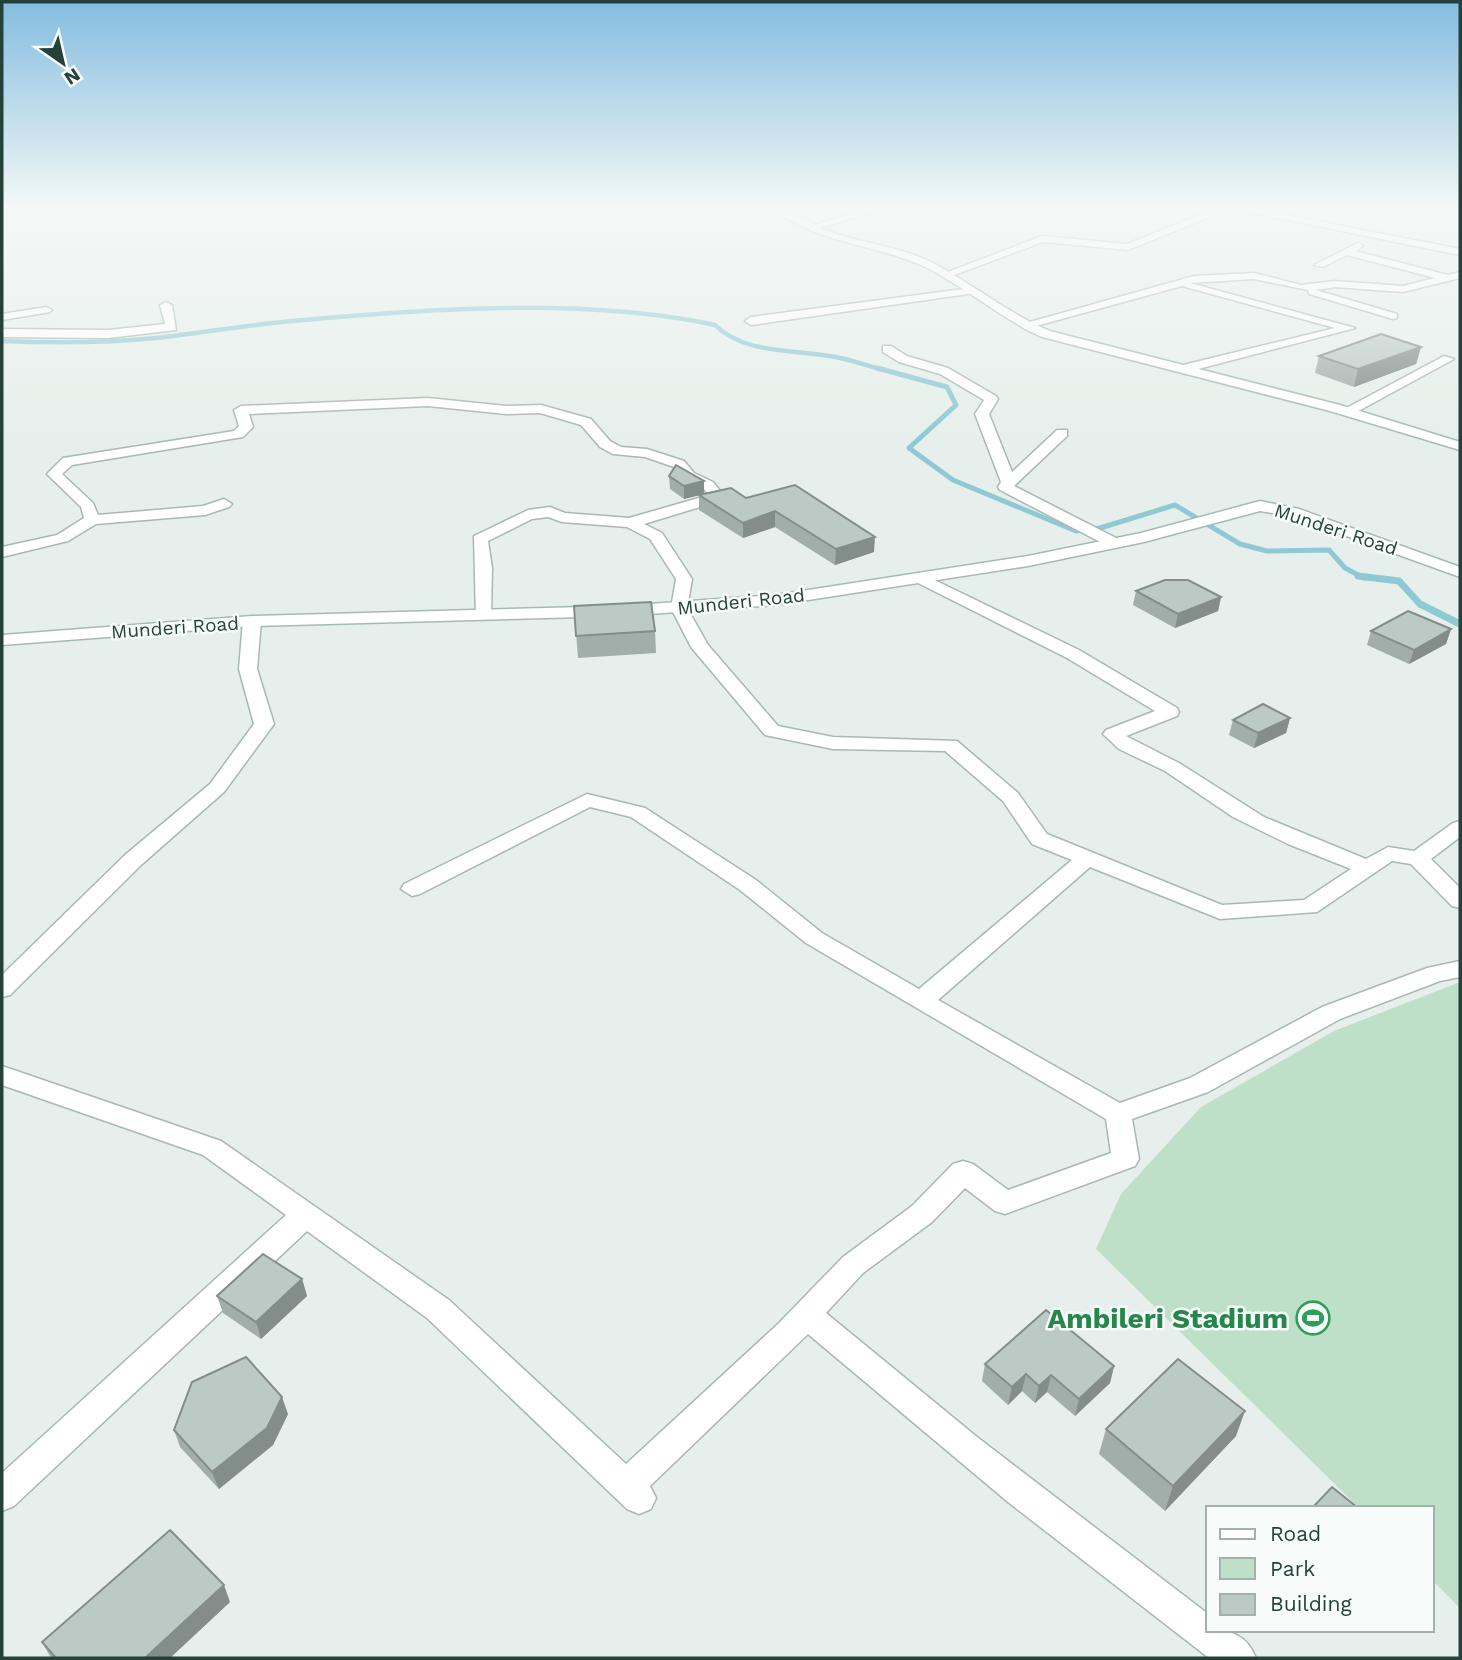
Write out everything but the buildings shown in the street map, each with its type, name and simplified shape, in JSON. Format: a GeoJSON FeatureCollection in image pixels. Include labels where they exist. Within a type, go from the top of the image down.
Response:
{"type":"FeatureCollection","features":[{"type":"Feature","properties":{"kind":"street"},"geometry":{"type":"LineString","coordinates":[[964,286],[1025,325],[1071,342],[1346,412],[1460,446]]}},
{"type":"Feature","properties":{"kind":"street"},"geometry":{"type":"LineString","coordinates":[[1025,325],[1169,286]]}},
{"type":"Feature","properties":{"kind":"street"},"geometry":{"type":"LineString","coordinates":[[1183,369],[1349,328],[1188,286]]}},
{"type":"Feature","properties":{"kind":"street"},"geometry":{"type":"LineString","coordinates":[[1295,286],[1393,316]]}},
{"type":"Feature","properties":{"kind":"street"},"geometry":{"type":"LineString","coordinates":[[1301,288],[1318,286]]}},
{"type":"Feature","properties":{"kind":"street"},"geometry":{"type":"LineString","coordinates":[[1360,286],[1403,289],[1413,286]]}},
{"type":"Feature","properties":{"kind":"street"},"geometry":{"type":"LineString","coordinates":[[751,321],[971,291]]}},
{"type":"Feature","properties":{"kind":"street"},"geometry":{"type":"LineString","coordinates":[[2,333],[108,334],[172,327],[166,305]]}},
{"type":"Feature","properties":{"kind":"street"},"geometry":{"type":"LineString","coordinates":[[2,317],[46,310]]}},
{"type":"Feature","properties":{"kind":"street"},"geometry":{"type":"LineString","coordinates":[[887,349],[903,359],[944,371],[991,399],[982,414],[1009,483]]}},
{"type":"Feature","properties":{"kind":"street"},"geometry":{"type":"LineString","coordinates":[[1346,412],[1448,359]]}},
{"type":"Feature","properties":{"kind":"street"},"geometry":{"type":"LineString","coordinates":[[92,520],[88,506],[54,474],[68,461],[238,434],[246,427],[241,410],[428,402],[506,410],[541,409],[586,422],[605,444],[618,451],[647,453],[679,464],[689,476],[708,485],[718,497],[630,523],[562,517],[550,512],[528,515],[480,539],[484,568],[482,614]]}},
{"type":"Feature","properties":{"kind":"street"},"geometry":{"type":"LineString","coordinates":[[1062,433],[1005,487],[1114,543]]}},
{"type":"Feature","properties":{"kind":"street"},"geometry":{"type":"LineString","coordinates":[[2,552],[62,538],[92,520],[205,510],[224,505]]}},
{"type":"Feature","properties":{"kind":"street","name":"Munderi Road"},"geometry":{"type":"LineString","coordinates":[[2,640],[252,621],[680,608],[776,600],[1028,561],[1114,543],[1260,506],[1294,512],[1460,572]]}},
{"type":"Feature","properties":{"kind":"street"},"geometry":{"type":"LineString","coordinates":[[630,523],[656,536],[673,560],[684,579],[680,608],[700,647],[772,731],[833,743],[950,745],[1011,797],[1039,839],[1220,912],[1309,907],[1388,854],[1418,858],[1460,901]]}},
{"type":"Feature","properties":{"kind":"street"},"geometry":{"type":"LineString","coordinates":[[920,578],[1073,654],[1170,712],[1112,733],[1123,745],[1151,755],[1186,775],[1227,805],[1325,851],[1368,867]]}},
{"type":"Feature","properties":{"kind":"street"},"geometry":{"type":"LineString","coordinates":[[2,989],[133,860],[217,788],[264,724],[248,668],[252,621]]}},
{"type":"Feature","properties":{"kind":"street"},"geometry":{"type":"LineString","coordinates":[[412,889],[587,800],[638,813],[748,885],[814,938],[1118,1114],[1199,1085],[1331,1013],[1435,974],[1460,969]]}},
{"type":"Feature","properties":{"kind":"street"},"geometry":{"type":"LineString","coordinates":[[1418,858],[1460,827]]}},
{"type":"Feature","properties":{"kind":"street"},"geometry":{"type":"LineString","coordinates":[[920,1001],[1088,858]]}},
{"type":"Feature","properties":{"kind":"street"},"geometry":{"type":"LineString","coordinates":[[2,1075],[212,1148],[438,1309],[633,1492],[853,1265],[922,1214],[963,1172],[1005,1203],[1125,1159],[1118,1114]]}},
{"type":"Feature","properties":{"kind":"street"},"geometry":{"type":"LineString","coordinates":[[2,1495],[304,1215]]}},
{"type":"Feature","properties":{"kind":"street"},"geometry":{"type":"LineString","coordinates":[[807,1315],[907,1402],[1066,1529],[1238,1658]]}},
{"type":"Feature","properties":{"kind":"green space","name":"Ambileri Stadium"},"geometry":{"type":"Polygon","coordinates":[[[1460,982],[1460,1608],[1434,1582],[1434,1506],[1357,1506],[1096,1249],[1121,1194],[1201,1107],[1334,1031],[1460,982]]]}},
{"type":"Feature","properties":{"kind":"waterway"},"geometry":{"type":"LineString","coordinates":[[2,341],[117,341],[275,323],[396,313],[559,308],[665,316],[715,325],[727,335],[756,346],[836,357],[884,370]]}},
{"type":"Feature","properties":{"kind":"waterway"},"geometry":{"type":"LineString","coordinates":[[877,368],[947,387],[956,405],[909,448],[953,480],[1076,531],[1100,528],[1175,505],[1240,544],[1267,551],[1329,550],[1345,568],[1361,576]]}},
{"type":"Feature","properties":{"kind":"waterway"},"geometry":{"type":"LineString","coordinates":[[1361,576],[1399,581],[1420,604],[1460,624]]}},
{"type":"Feature","properties":{"kind":"place","name":"Ambileri Stadium"},"geometry":{"type":"Point","coordinates":[1313,1318]}}]}
